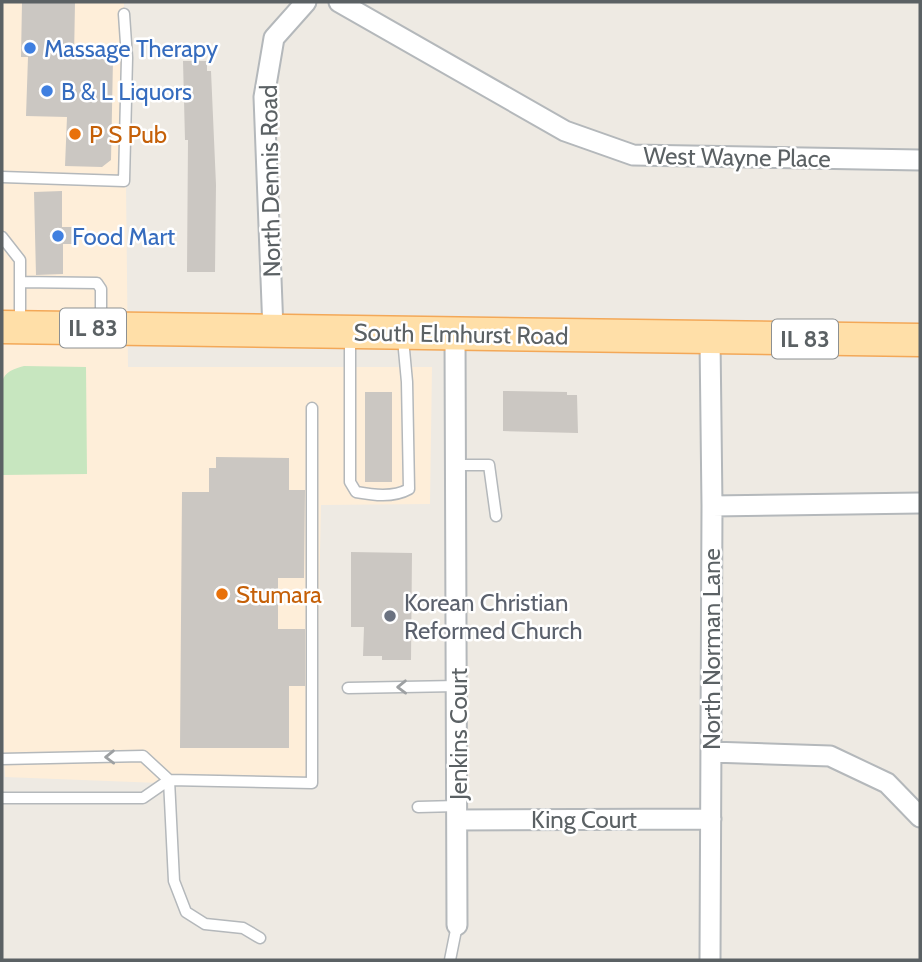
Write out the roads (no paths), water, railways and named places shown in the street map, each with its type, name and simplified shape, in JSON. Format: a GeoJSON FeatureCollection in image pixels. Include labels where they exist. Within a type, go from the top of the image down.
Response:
{"type":"FeatureCollection","features":[{"type":"Feature","properties":{"kind":"main road","name":"South Elmhurst Road"},"geometry":{"type":"LineString","coordinates":[[11,327],[920,340]]}},
{"type":"Feature","properties":{"kind":"street","name":"North Dennis Road"},"geometry":{"type":"LineString","coordinates":[[273,330],[264,97],[274,38],[306,2]]}},
{"type":"Feature","properties":{"kind":"street","name":"West Wayne Place"},"geometry":{"type":"LineString","coordinates":[[339,2],[565,131],[633,155],[920,160]]}},
{"type":"Feature","properties":{"kind":"street","name":"Jenkins Court"},"geometry":{"type":"LineString","coordinates":[[455,334],[457,925]]}},
{"type":"Feature","properties":{"kind":"street","name":"North Norman Lane"},"geometry":{"type":"LineString","coordinates":[[710,339],[710,960]]}},
{"type":"Feature","properties":{"kind":"street"},"geometry":{"type":"LineString","coordinates":[[712,506],[920,503]]}},
{"type":"Feature","properties":{"kind":"street"},"geometry":{"type":"LineString","coordinates":[[711,752],[830,756],[887,783],[920,817]]}},
{"type":"Feature","properties":{"kind":"street","name":"King Court"},"geometry":{"type":"LineString","coordinates":[[458,813],[710,819]]}},
{"type":"Feature","properties":{"kind":"lane"},"geometry":{"type":"LineString","coordinates":[[2,177],[124,181],[127,58],[124,14]]}},
{"type":"Feature","properties":{"kind":"lane"},"geometry":{"type":"LineString","coordinates":[[2,237],[20,260],[20,282],[11,327]]}},
{"type":"Feature","properties":{"kind":"lane"},"geometry":{"type":"LineString","coordinates":[[20,282],[97,283],[101,289],[101,328]]}},
{"type":"Feature","properties":{"kind":"lane"},"geometry":{"type":"LineString","coordinates":[[350,332],[350,482],[356,492],[371,495],[399,495],[409,489],[407,382],[402,333]]}},
{"type":"Feature","properties":{"kind":"lane"},"geometry":{"type":"LineString","coordinates":[[2,798],[143,798],[169,780],[312,783],[312,408]]}},
{"type":"Feature","properties":{"kind":"lane"},"geometry":{"type":"LineString","coordinates":[[456,465],[489,464],[496,516]]}},
{"type":"Feature","properties":{"kind":"lane"},"geometry":{"type":"LineString","coordinates":[[348,688],[457,686]]}},
{"type":"Feature","properties":{"kind":"lane"},"geometry":{"type":"LineString","coordinates":[[2,759],[143,756],[169,780],[174,881],[186,912],[205,924],[243,928],[260,938]]}},
{"type":"Feature","properties":{"kind":"lane"},"geometry":{"type":"LineString","coordinates":[[418,807],[458,813]]}},
{"type":"Feature","properties":{"kind":"lane"},"geometry":{"type":"LineString","coordinates":[[450,960],[457,925]]}},
{"type":"Feature","properties":{"kind":"place","name":"Massage Therapy"},"geometry":{"type":"Point","coordinates":[30,48]}},
{"type":"Feature","properties":{"kind":"place","name":"B & L Liquors"},"geometry":{"type":"Point","coordinates":[47,91]}},
{"type":"Feature","properties":{"kind":"place","name":"P S Pub"},"geometry":{"type":"Point","coordinates":[75,134]}},
{"type":"Feature","properties":{"kind":"place","name":"Food Mart"},"geometry":{"type":"Point","coordinates":[58,236]}},
{"type":"Feature","properties":{"kind":"place","name":"Stumara"},"geometry":{"type":"Point","coordinates":[222,594]}},
{"type":"Feature","properties":{"kind":"place","name":"Korean Christian Reformed Church"},"geometry":{"type":"Point","coordinates":[390,616]}}]}
